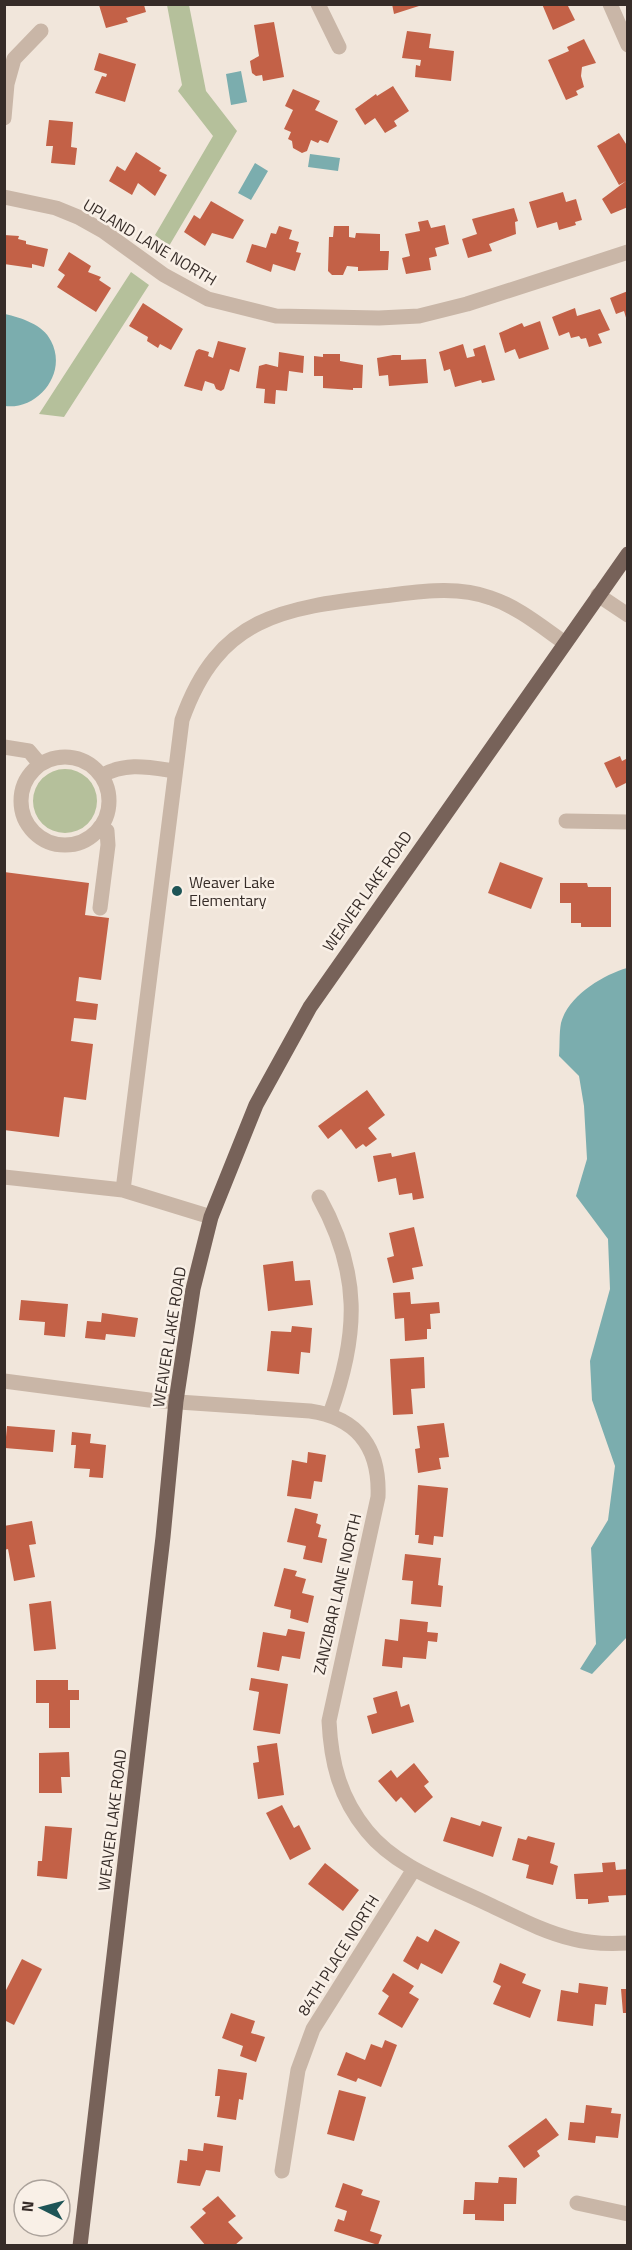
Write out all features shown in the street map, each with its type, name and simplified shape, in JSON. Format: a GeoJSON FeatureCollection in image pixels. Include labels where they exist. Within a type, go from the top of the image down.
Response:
{"type":"FeatureCollection","features":[{"type":"Feature","properties":{"kind":"main road","name":"WEAVER LAKE ROAD"},"geometry":{"type":"LineString","coordinates":[[80,2246],[163,1537],[176,1401],[191,1300],[211,1217],[249,1120],[295,1031],[327,980],[627,554]]}},
{"type":"Feature","properties":{"kind":"street"},"geometry":{"type":"LineString","coordinates":[[318,4],[339,47]]}},
{"type":"Feature","properties":{"kind":"street"},"geometry":{"type":"LineString","coordinates":[[610,4],[627,45]]}},
{"type":"Feature","properties":{"kind":"street"},"geometry":{"type":"LineString","coordinates":[[4,118],[7,84],[14,59],[40,31]]}},
{"type":"Feature","properties":{"kind":"street","name":"UPLAND LANE NORTH"},"geometry":{"type":"LineString","coordinates":[[4,198],[56,208],[78,217],[103,231],[164,275],[208,299],[276,316],[379,318],[419,316],[450,309],[627,252]]}},
{"type":"Feature","properties":{"kind":"street"},"geometry":{"type":"LineString","coordinates":[[123,1190],[182,720],[191,693],[207,667],[242,633],[281,613],[304,607],[419,592],[470,592],[492,598],[514,609],[565,643]]}},
{"type":"Feature","properties":{"kind":"street"},"geometry":{"type":"LineString","coordinates":[[598,595],[627,615]]}},
{"type":"Feature","properties":{"kind":"street"},"geometry":{"type":"LineString","coordinates":[[4,747],[29,751],[40,764]]}},
{"type":"Feature","properties":{"kind":"street"},"geometry":{"type":"LineString","coordinates":[[59,757],[70,757],[91,765],[101,776],[108,794],[108,806],[100,827],[82,841],[59,844],[38,836],[30,828],[21,807],[21,795],[29,774],[40,764],[59,757]]}},
{"type":"Feature","properties":{"kind":"street"},"geometry":{"type":"LineString","coordinates":[[101,776],[126,766],[175,771]]}},
{"type":"Feature","properties":{"kind":"street"},"geometry":{"type":"LineString","coordinates":[[566,822],[627,822]]}},
{"type":"Feature","properties":{"kind":"street"},"geometry":{"type":"LineString","coordinates":[[100,827],[107,831],[108,845],[100,908]]}},
{"type":"Feature","properties":{"kind":"street"},"geometry":{"type":"LineString","coordinates":[[4,1177],[123,1190],[211,1217]]}},
{"type":"Feature","properties":{"kind":"street"},"geometry":{"type":"LineString","coordinates":[[319,1197],[336,1228],[348,1264],[353,1304],[351,1342],[342,1380],[330,1414]]}},
{"type":"Feature","properties":{"kind":"street","name":"ZANZIBAR LANE NORTH"},"geometry":{"type":"LineString","coordinates":[[4,1381],[176,1401],[330,1414],[352,1427],[364,1439],[373,1454],[379,1474],[378,1497],[329,1721],[330,1752],[338,1781],[351,1808],[368,1833],[390,1853],[414,1869],[545,1930],[600,1944],[627,1943]]}},
{"type":"Feature","properties":{"kind":"street","name":"84TH PLACE NORTH"},"geometry":{"type":"LineString","coordinates":[[282,2171],[298,2070],[313,2029],[414,1869]]}},
{"type":"Feature","properties":{"kind":"street"},"geometry":{"type":"LineString","coordinates":[[577,2203],[627,2214]]}},
{"type":"Feature","properties":{"kind":"green space"},"geometry":{"type":"Polygon","coordinates":[[[167,5],[189,5],[206,91],[237,131],[169,246],[155,235],[213,136],[178,91],[182,85],[167,5]]]}},
{"type":"Feature","properties":{"kind":"green space"},"geometry":{"type":"Polygon","coordinates":[[[131,272],[149,285],[64,417],[39,414],[131,272]]]}},
{"type":"Feature","properties":{"kind":"green space"},"geometry":{"type":"Polygon","coordinates":[[[59,769],[71,769],[88,778],[95,789],[97,801],[95,813],[88,824],[71,833],[59,833],[47,828],[38,819],[33,807],[33,795],[38,783],[47,774],[59,769]]]}},
{"type":"Feature","properties":{"kind":"water"},"geometry":{"type":"Polygon","coordinates":[[[241,71],[247,102],[231,105],[226,74],[241,71]]]}},
{"type":"Feature","properties":{"kind":"water"},"geometry":{"type":"Polygon","coordinates":[[[310,154],[340,158],[338,171],[308,167],[310,154]]]}},
{"type":"Feature","properties":{"kind":"water"},"geometry":{"type":"Polygon","coordinates":[[[255,163],[268,171],[251,200],[238,193],[255,163]]]}},
{"type":"Feature","properties":{"kind":"water"},"geometry":{"type":"Polygon","coordinates":[[[5,314],[24,320],[43,330],[51,341],[55,353],[56,365],[47,387],[39,396],[17,406],[5,406],[5,314]]]}},
{"type":"Feature","properties":{"kind":"water"},"geometry":{"type":"Polygon","coordinates":[[[627,968],[627,1637],[592,1674],[580,1669],[596,1644],[591,1548],[608,1520],[615,1466],[592,1400],[590,1361],[610,1289],[608,1239],[576,1196],[587,1159],[584,1106],[579,1076],[559,1056],[560,1035],[565,1013],[579,996],[597,981],[627,968]]]}},
{"type":"Feature","properties":{"kind":"building"},"geometry":{"type":"Polygon","coordinates":[[[392,4],[419,4],[419,6],[394,14],[392,4]]]}},
{"type":"Feature","properties":{"kind":"building"},"geometry":{"type":"Polygon","coordinates":[[[542,4],[567,4],[575,20],[553,30],[542,4]]]}},
{"type":"Feature","properties":{"kind":"building"},"geometry":{"type":"Polygon","coordinates":[[[99,5],[144,5],[146,12],[126,18],[128,22],[106,28],[99,5]]]}},
{"type":"Feature","properties":{"kind":"building"},"geometry":{"type":"Polygon","coordinates":[[[274,22],[284,77],[263,81],[262,75],[256,76],[252,73],[250,61],[259,56],[254,25],[274,22]]]}},
{"type":"Feature","properties":{"kind":"building"},"geometry":{"type":"Polygon","coordinates":[[[407,31],[431,34],[429,48],[454,51],[451,81],[415,77],[416,65],[420,66],[421,60],[402,58],[407,31]]]}},
{"type":"Feature","properties":{"kind":"building"},"geometry":{"type":"Polygon","coordinates":[[[584,39],[596,63],[582,67],[581,76],[584,87],[576,91],[578,95],[566,100],[548,60],[569,51],[567,47],[584,39]]]}},
{"type":"Feature","properties":{"kind":"building"},"geometry":{"type":"Polygon","coordinates":[[[99,53],[136,64],[125,102],[95,93],[102,76],[106,77],[107,74],[94,70],[99,53]]]}},
{"type":"Feature","properties":{"kind":"building"},"geometry":{"type":"Polygon","coordinates":[[[393,86],[409,111],[394,121],[397,126],[385,133],[375,118],[365,125],[355,109],[376,94],[377,96],[393,86]]]}},
{"type":"Feature","properties":{"kind":"building"},"geometry":{"type":"Polygon","coordinates":[[[293,89],[320,101],[315,110],[338,121],[328,143],[311,140],[307,151],[302,153],[293,148],[292,141],[288,139],[291,132],[284,129],[293,110],[285,106],[293,89]]]}},
{"type":"Feature","properties":{"kind":"building"},"geometry":{"type":"Polygon","coordinates":[[[49,120],[73,122],[71,147],[77,148],[75,165],[51,163],[53,146],[46,146],[49,120]]]}},
{"type":"Feature","properties":{"kind":"building"},"geometry":{"type":"Polygon","coordinates":[[[619,133],[628,147],[628,207],[611,214],[602,199],[626,181],[619,185],[597,146],[619,133]]]}},
{"type":"Feature","properties":{"kind":"building"},"geometry":{"type":"Polygon","coordinates":[[[136,152],[161,168],[159,171],[167,175],[155,196],[138,183],[132,195],[109,181],[117,166],[125,171],[136,152]]]}},
{"type":"Feature","properties":{"kind":"building"},"geometry":{"type":"Polygon","coordinates":[[[563,192],[566,202],[576,199],[582,220],[575,222],[576,225],[559,230],[557,222],[537,228],[529,202],[563,192]]]}},
{"type":"Feature","properties":{"kind":"building"},"geometry":{"type":"Polygon","coordinates":[[[211,201],[244,220],[233,239],[212,233],[205,246],[184,232],[194,215],[200,219],[211,201]]]}},
{"type":"Feature","properties":{"kind":"building"},"geometry":{"type":"Polygon","coordinates":[[[514,208],[518,221],[515,222],[516,234],[489,244],[492,251],[468,258],[462,239],[477,234],[472,219],[514,208]]]}},
{"type":"Feature","properties":{"kind":"building"},"geometry":{"type":"Polygon","coordinates":[[[428,220],[431,228],[445,225],[449,244],[435,248],[437,256],[429,258],[431,270],[406,274],[402,258],[410,256],[405,234],[420,231],[418,222],[428,220]]]}},
{"type":"Feature","properties":{"kind":"building"},"geometry":{"type":"Polygon","coordinates":[[[279,226],[292,230],[289,239],[299,242],[296,252],[301,253],[295,271],[273,264],[271,272],[246,262],[252,244],[266,248],[271,233],[276,234],[279,226]]]}},
{"type":"Feature","properties":{"kind":"building"},"geometry":{"type":"Polygon","coordinates":[[[334,226],[349,226],[349,237],[355,238],[356,233],[380,234],[380,251],[389,251],[388,270],[358,271],[358,267],[347,266],[343,275],[332,275],[328,271],[329,237],[333,237],[334,226]]]}},
{"type":"Feature","properties":{"kind":"building"},"geometry":{"type":"Polygon","coordinates":[[[4,235],[19,236],[18,239],[26,241],[26,244],[48,249],[44,267],[32,264],[32,268],[4,264],[4,235]]]}},
{"type":"Feature","properties":{"kind":"building"},"geometry":{"type":"Polygon","coordinates":[[[69,252],[91,266],[88,272],[101,277],[99,280],[111,288],[96,312],[57,287],[65,275],[58,270],[69,252]]]}},
{"type":"Feature","properties":{"kind":"building"},"geometry":{"type":"Polygon","coordinates":[[[628,291],[627,321],[624,311],[616,314],[610,298],[628,291]]]}},
{"type":"Feature","properties":{"kind":"building"},"geometry":{"type":"Polygon","coordinates":[[[143,303],[183,329],[171,350],[160,344],[158,348],[147,341],[148,337],[129,326],[143,303]]]}},
{"type":"Feature","properties":{"kind":"building"},"geometry":{"type":"Polygon","coordinates":[[[575,308],[577,316],[600,309],[610,330],[598,334],[602,343],[589,347],[586,338],[581,339],[579,336],[571,338],[569,332],[559,336],[552,317],[575,308]]]}},
{"type":"Feature","properties":{"kind":"building"},"geometry":{"type":"Polygon","coordinates":[[[540,321],[549,349],[519,359],[515,349],[505,353],[499,333],[522,323],[524,327],[540,321]]]}},
{"type":"Feature","properties":{"kind":"building"},"geometry":{"type":"Polygon","coordinates":[[[218,341],[246,348],[239,372],[230,369],[224,389],[221,391],[216,389],[214,384],[205,381],[202,391],[184,386],[196,351],[199,349],[209,352],[208,356],[213,358],[218,341]]]}},
{"type":"Feature","properties":{"kind":"building"},"geometry":{"type":"Polygon","coordinates":[[[463,344],[467,358],[475,356],[473,349],[485,345],[495,380],[482,383],[481,380],[455,387],[450,369],[444,371],[439,352],[463,344]]]}},
{"type":"Feature","properties":{"kind":"building"},"geometry":{"type":"Polygon","coordinates":[[[279,352],[304,356],[303,373],[289,371],[287,391],[276,390],[275,404],[264,403],[265,389],[256,388],[259,366],[266,364],[278,367],[279,352]]]}},
{"type":"Feature","properties":{"kind":"building"},"geometry":{"type":"Polygon","coordinates":[[[323,354],[340,354],[340,361],[363,365],[362,388],[353,388],[353,390],[323,388],[323,376],[314,376],[314,356],[323,357],[323,354]]]}},
{"type":"Feature","properties":{"kind":"building"},"geometry":{"type":"Polygon","coordinates":[[[401,355],[401,360],[426,359],[428,383],[389,386],[388,375],[379,376],[377,358],[401,355]]]}},
{"type":"Feature","properties":{"kind":"building"},"geometry":{"type":"Polygon","coordinates":[[[620,756],[622,761],[628,758],[628,782],[616,788],[604,763],[620,756]]]}},
{"type":"Feature","properties":{"kind":"building"},"geometry":{"type":"Polygon","coordinates":[[[500,862],[543,878],[531,909],[488,893],[500,862]]]}},
{"type":"Feature","properties":{"kind":"building"},"geometry":{"type":"Polygon","coordinates":[[[4,872],[89,883],[85,915],[109,918],[101,980],[79,977],[76,1001],[98,1004],[96,1020],[74,1018],[71,1041],[93,1044],[86,1100],[64,1097],[59,1137],[4,1130],[4,872]]]}},
{"type":"Feature","properties":{"kind":"building"},"geometry":{"type":"Polygon","coordinates":[[[560,883],[587,883],[588,887],[611,887],[611,927],[581,927],[581,923],[571,923],[571,903],[560,903],[560,883]]]}},
{"type":"Feature","properties":{"kind":"building"},"geometry":{"type":"Polygon","coordinates":[[[367,1090],[385,1115],[368,1128],[377,1139],[366,1147],[363,1144],[356,1149],[341,1129],[328,1139],[318,1126],[367,1090]]]}},
{"type":"Feature","properties":{"kind":"building"},"geometry":{"type":"Polygon","coordinates":[[[415,1152],[424,1198],[413,1200],[412,1193],[399,1195],[396,1178],[378,1182],[373,1156],[391,1153],[392,1157],[415,1152]]]}},
{"type":"Feature","properties":{"kind":"building"},"geometry":{"type":"Polygon","coordinates":[[[414,1227],[423,1266],[412,1268],[414,1279],[393,1283],[387,1258],[394,1256],[389,1233],[414,1227]]]}},
{"type":"Feature","properties":{"kind":"building"},"geometry":{"type":"Polygon","coordinates":[[[293,1261],[295,1281],[310,1280],[313,1305],[268,1311],[263,1265],[293,1261]]]}},
{"type":"Feature","properties":{"kind":"building"},"geometry":{"type":"Polygon","coordinates":[[[410,1292],[411,1304],[439,1302],[440,1313],[430,1314],[431,1329],[427,1329],[427,1339],[405,1341],[404,1318],[395,1319],[393,1293],[410,1292]]]}},
{"type":"Feature","properties":{"kind":"building"},"geometry":{"type":"Polygon","coordinates":[[[21,1300],[68,1304],[65,1337],[44,1335],[45,1322],[19,1320],[21,1300]]]}},
{"type":"Feature","properties":{"kind":"building"},"geometry":{"type":"Polygon","coordinates":[[[102,1313],[138,1318],[135,1337],[106,1334],[105,1340],[85,1338],[87,1321],[101,1322],[102,1313]]]}},
{"type":"Feature","properties":{"kind":"building"},"geometry":{"type":"Polygon","coordinates":[[[292,1326],[312,1328],[310,1353],[301,1352],[299,1374],[267,1371],[271,1331],[291,1332],[292,1326]]]}},
{"type":"Feature","properties":{"kind":"building"},"geometry":{"type":"Polygon","coordinates":[[[424,1357],[425,1388],[411,1389],[413,1414],[393,1415],[390,1359],[424,1357]]]}},
{"type":"Feature","properties":{"kind":"building"},"geometry":{"type":"Polygon","coordinates":[[[444,1423],[449,1457],[439,1458],[441,1469],[418,1473],[415,1449],[420,1448],[417,1426],[444,1423]]]}},
{"type":"Feature","properties":{"kind":"building"},"geometry":{"type":"Polygon","coordinates":[[[7,1426],[55,1430],[53,1452],[5,1448],[7,1426]]]}},
{"type":"Feature","properties":{"kind":"building"},"geometry":{"type":"Polygon","coordinates":[[[72,1432],[91,1434],[90,1443],[106,1445],[103,1478],[89,1477],[90,1469],[74,1468],[76,1445],[71,1445],[72,1432]]]}},
{"type":"Feature","properties":{"kind":"building"},"geometry":{"type":"Polygon","coordinates":[[[308,1452],[326,1455],[322,1482],[314,1481],[311,1499],[287,1496],[292,1460],[307,1463],[308,1452]]]}},
{"type":"Feature","properties":{"kind":"building"},"geometry":{"type":"Polygon","coordinates":[[[418,1485],[448,1488],[443,1537],[434,1536],[433,1545],[418,1543],[419,1535],[415,1535],[418,1485]]]}},
{"type":"Feature","properties":{"kind":"building"},"geometry":{"type":"Polygon","coordinates":[[[295,1508],[318,1514],[316,1523],[321,1525],[318,1537],[327,1539],[322,1563],[303,1559],[306,1546],[287,1542],[295,1508]]]}},
{"type":"Feature","properties":{"kind":"building"},"geometry":{"type":"Polygon","coordinates":[[[32,1521],[36,1544],[29,1545],[35,1577],[14,1581],[8,1549],[4,1550],[4,1526],[32,1521]]]}},
{"type":"Feature","properties":{"kind":"building"},"geometry":{"type":"Polygon","coordinates":[[[405,1554],[441,1558],[438,1585],[443,1586],[441,1607],[411,1604],[413,1581],[402,1580],[405,1554]]]}},
{"type":"Feature","properties":{"kind":"building"},"geometry":{"type":"Polygon","coordinates":[[[284,1568],[297,1571],[295,1576],[306,1579],[302,1593],[314,1596],[308,1623],[290,1618],[291,1610],[274,1606],[284,1568]]]}},
{"type":"Feature","properties":{"kind":"building"},"geometry":{"type":"Polygon","coordinates":[[[51,1601],[56,1649],[34,1651],[29,1604],[51,1601]]]}},
{"type":"Feature","properties":{"kind":"building"},"geometry":{"type":"Polygon","coordinates":[[[400,1619],[428,1622],[427,1632],[438,1633],[437,1642],[428,1641],[426,1659],[403,1657],[402,1668],[382,1666],[385,1639],[398,1641],[400,1619]]]}},
{"type":"Feature","properties":{"kind":"building"},"geometry":{"type":"Polygon","coordinates":[[[288,1629],[305,1632],[300,1659],[282,1656],[279,1671],[257,1667],[263,1632],[286,1636],[288,1629]]]}},
{"type":"Feature","properties":{"kind":"building"},"geometry":{"type":"Polygon","coordinates":[[[251,1678],[288,1684],[280,1734],[253,1730],[259,1692],[249,1690],[251,1678]]]}},
{"type":"Feature","properties":{"kind":"building"},"geometry":{"type":"Polygon","coordinates":[[[36,1680],[68,1680],[68,1690],[79,1690],[79,1700],[70,1700],[70,1728],[49,1728],[49,1703],[36,1703],[36,1680]]]}},
{"type":"Feature","properties":{"kind":"building"},"geometry":{"type":"Polygon","coordinates":[[[397,1691],[401,1707],[409,1704],[414,1722],[372,1734],[367,1716],[377,1713],[373,1698],[397,1691]]]}},
{"type":"Feature","properties":{"kind":"building"},"geometry":{"type":"Polygon","coordinates":[[[277,1743],[284,1795],[258,1799],[253,1763],[259,1762],[257,1746],[277,1743]]]}},
{"type":"Feature","properties":{"kind":"building"},"geometry":{"type":"Polygon","coordinates":[[[69,1752],[70,1777],[61,1777],[62,1793],[39,1793],[39,1753],[69,1752]]]}},
{"type":"Feature","properties":{"kind":"building"},"geometry":{"type":"Polygon","coordinates":[[[414,1763],[429,1782],[424,1786],[433,1797],[415,1813],[401,1797],[396,1802],[378,1781],[391,1770],[397,1778],[414,1763]]]}},
{"type":"Feature","properties":{"kind":"building"},"geometry":{"type":"Polygon","coordinates":[[[282,1805],[294,1828],[299,1825],[311,1849],[290,1860],[266,1813],[282,1805]]]}},
{"type":"Feature","properties":{"kind":"building"},"geometry":{"type":"Polygon","coordinates":[[[451,1817],[480,1826],[482,1821],[502,1827],[493,1857],[443,1841],[451,1817]]]}},
{"type":"Feature","properties":{"kind":"building"},"geometry":{"type":"Polygon","coordinates":[[[45,1826],[72,1828],[67,1879],[37,1876],[38,1861],[42,1861],[45,1826]]]}},
{"type":"Feature","properties":{"kind":"building"},"geometry":{"type":"Polygon","coordinates":[[[528,1836],[555,1843],[550,1863],[558,1866],[553,1885],[526,1878],[529,1865],[512,1860],[518,1838],[526,1840],[528,1836]]]}},
{"type":"Feature","properties":{"kind":"building"},"geometry":{"type":"Polygon","coordinates":[[[615,1862],[616,1870],[628,1869],[628,1895],[608,1896],[609,1902],[588,1904],[588,1899],[576,1899],[574,1874],[603,1872],[602,1863],[615,1862]]]}},
{"type":"Feature","properties":{"kind":"building"},"geometry":{"type":"Polygon","coordinates":[[[325,1863],[359,1890],[343,1911],[308,1884],[325,1863]]]}},
{"type":"Feature","properties":{"kind":"building"},"geometry":{"type":"Polygon","coordinates":[[[435,1929],[460,1942],[442,1974],[421,1963],[418,1970],[403,1961],[417,1936],[428,1942],[435,1929]]]}},
{"type":"Feature","properties":{"kind":"building"},"geometry":{"type":"Polygon","coordinates":[[[22,1959],[42,1969],[14,2025],[4,2020],[4,1994],[22,1959]]]}},
{"type":"Feature","properties":{"kind":"building"},"geometry":{"type":"Polygon","coordinates":[[[500,1963],[526,1974],[522,1983],[541,1990],[530,2018],[493,2004],[501,1986],[493,1982],[500,1963]]]}},
{"type":"Feature","properties":{"kind":"building"},"geometry":{"type":"Polygon","coordinates":[[[393,1973],[414,1986],[409,1993],[419,1999],[402,2028],[378,2014],[389,1996],[382,1991],[393,1973]]]}},
{"type":"Feature","properties":{"kind":"building"},"geometry":{"type":"Polygon","coordinates":[[[579,1983],[608,1987],[606,2005],[595,2004],[593,2026],[557,2021],[561,1990],[578,1993],[579,1983]]]}},
{"type":"Feature","properties":{"kind":"building"},"geometry":{"type":"Polygon","coordinates":[[[621,1989],[628,1989],[628,2013],[623,2013],[621,1989]]]}},
{"type":"Feature","properties":{"kind":"building"},"geometry":{"type":"Polygon","coordinates":[[[231,2013],[255,2021],[251,2033],[265,2037],[256,2062],[240,2056],[243,2046],[222,2038],[231,2013]]]}},
{"type":"Feature","properties":{"kind":"building"},"geometry":{"type":"Polygon","coordinates":[[[385,2040],[397,2045],[381,2087],[358,2078],[356,2082],[337,2075],[346,2052],[365,2060],[371,2044],[382,2048],[385,2040]]]}},
{"type":"Feature","properties":{"kind":"building"},"geometry":{"type":"Polygon","coordinates":[[[218,2069],[247,2073],[243,2100],[239,2099],[236,2120],[217,2117],[220,2096],[215,2096],[218,2069]]]}},
{"type":"Feature","properties":{"kind":"building"},"geometry":{"type":"Polygon","coordinates":[[[339,2090],[366,2097],[354,2141],[327,2134],[339,2090]]]}},
{"type":"Feature","properties":{"kind":"building"},"geometry":{"type":"Polygon","coordinates":[[[586,2105],[612,2108],[611,2113],[621,2114],[618,2138],[596,2136],[595,2143],[568,2140],[570,2122],[584,2123],[586,2105]]]}},
{"type":"Feature","properties":{"kind":"building"},"geometry":{"type":"Polygon","coordinates":[[[546,2118],[559,2135],[537,2151],[540,2156],[524,2168],[508,2146],[546,2118]]]}},
{"type":"Feature","properties":{"kind":"building"},"geometry":{"type":"Polygon","coordinates":[[[204,2143],[223,2146],[220,2172],[206,2170],[200,2186],[177,2183],[180,2160],[187,2161],[188,2149],[203,2151],[204,2143]]]}},
{"type":"Feature","properties":{"kind":"building"},"geometry":{"type":"Polygon","coordinates":[[[499,2177],[517,2178],[516,2204],[504,2204],[504,2221],[475,2220],[475,2214],[463,2214],[464,2200],[474,2200],[475,2182],[498,2183],[499,2177]]]}},
{"type":"Feature","properties":{"kind":"building"},"geometry":{"type":"Polygon","coordinates":[[[343,2183],[363,2190],[361,2195],[380,2201],[370,2231],[382,2235],[378,2245],[334,2231],[338,2219],[344,2221],[347,2211],[335,2207],[343,2183]]]}},
{"type":"Feature","properties":{"kind":"building"},"geometry":{"type":"Polygon","coordinates":[[[218,2196],[236,2216],[228,2222],[243,2238],[234,2246],[206,2246],[190,2227],[206,2213],[202,2209],[218,2196]]]}},
{"type":"Feature","properties":{"kind":"place","name":"Weaver Lake Elementary"},"geometry":{"type":"Point","coordinates":[177,891]}}]}
